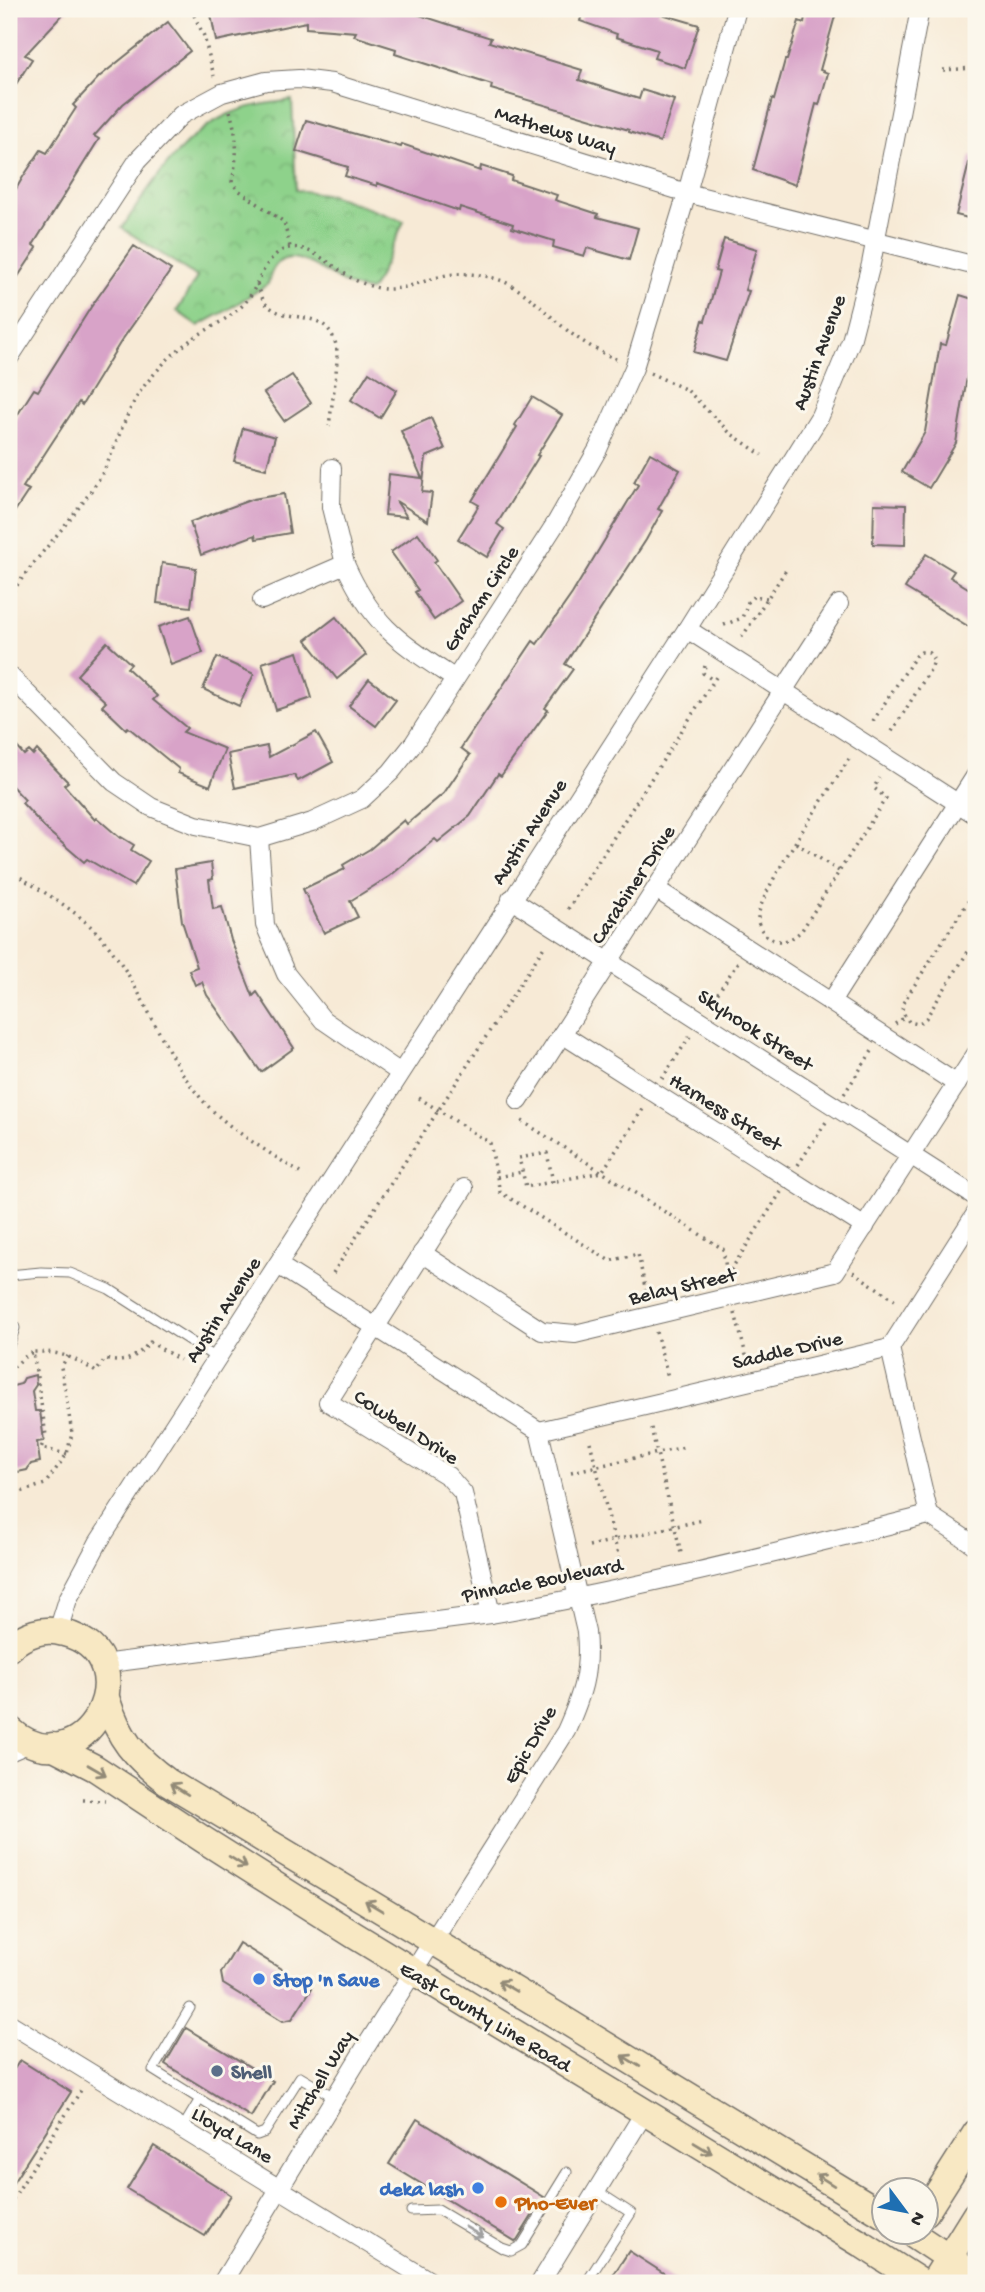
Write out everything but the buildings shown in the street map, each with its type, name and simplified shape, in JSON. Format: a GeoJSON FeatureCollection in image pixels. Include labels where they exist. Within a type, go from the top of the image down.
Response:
{"type":"FeatureCollection","features":[{"type":"Feature","properties":{"kind":"main road"},"geometry":{"type":"LineString","coordinates":[[14,1640],[46,1631],[58,1631],[89,1646],[102,1664]]}},
{"type":"Feature","properties":{"kind":"main road","name":"East County Line Road"},"geometry":{"type":"LineString","coordinates":[[102,1664],[106,1675],[106,1698],[113,1720],[124,1743],[143,1764],[233,1823],[870,2207]]}},
{"type":"Feature","properties":{"kind":"main road"},"geometry":{"type":"LineString","coordinates":[[25,1743],[73,1741],[91,1728],[103,1709],[106,1698]]}},
{"type":"Feature","properties":{"kind":"main road","name":"East County Line Road"},"geometry":{"type":"LineString","coordinates":[[25,1743],[96,1768],[204,1840],[644,2113],[887,2274],[922,2283]]}},
{"type":"Feature","properties":{"kind":"main road"},"geometry":{"type":"LineString","coordinates":[[940,2189],[976,2133]]}},
{"type":"Feature","properties":{"kind":"main road"},"geometry":{"type":"LineString","coordinates":[[933,2283],[976,2214]]}},
{"type":"Feature","properties":{"kind":"main road"},"geometry":{"type":"LineString","coordinates":[[887,2274],[904,2246]]}},
{"type":"Feature","properties":{"kind":"main road"},"geometry":{"type":"LineString","coordinates":[[934,2246],[948,2259],[976,2276]]}},
{"type":"Feature","properties":{"kind":"street","name":"Graham Circle"},"geometry":{"type":"LineString","coordinates":[[9,675],[114,782],[151,807],[196,825],[259,838],[312,822],[362,799],[391,772],[415,743],[556,523],[598,449],[634,368],[687,193],[737,9]]}},
{"type":"Feature","properties":{"kind":"street","name":"Austin Avenue"},"geometry":{"type":"LineString","coordinates":[[58,1631],[68,1599],[98,1543],[399,1072],[687,629],[820,416],[850,341],[877,242],[920,9]]}},
{"type":"Feature","properties":{"kind":"street","name":"Mathews Way"},"geometry":{"type":"LineString","coordinates":[[9,358],[138,160],[181,115],[222,93],[266,81],[299,79],[332,83],[687,193],[976,266]]}},
{"type":"Feature","properties":{"kind":"street"},"geometry":{"type":"LineString","coordinates":[[332,468],[331,507],[345,564],[358,593],[377,619],[402,645],[455,679]]}},
{"type":"Feature","properties":{"kind":"street"},"geometry":{"type":"LineString","coordinates":[[262,600],[345,564]]}},
{"type":"Feature","properties":{"kind":"street","name":"Carabiner Drive"},"geometry":{"type":"LineString","coordinates":[[519,1101],[839,604]]}},
{"type":"Feature","properties":{"kind":"street"},"geometry":{"type":"LineString","coordinates":[[687,629],[976,815]]}},
{"type":"Feature","properties":{"kind":"street"},"geometry":{"type":"LineString","coordinates":[[831,1002],[976,775]]}},
{"type":"Feature","properties":{"kind":"street"},"geometry":{"type":"LineString","coordinates":[[259,838],[265,925],[286,974],[323,1020],[399,1072]]}},
{"type":"Feature","properties":{"kind":"street"},"geometry":{"type":"LineString","coordinates":[[656,889],[957,1084]]}},
{"type":"Feature","properties":{"kind":"street","name":"Skyhook Street"},"geometry":{"type":"LineString","coordinates":[[511,899],[976,1197]]}},
{"type":"Feature","properties":{"kind":"street","name":"Harness Street"},"geometry":{"type":"LineString","coordinates":[[562,1034],[865,1227]]}},
{"type":"Feature","properties":{"kind":"street"},"geometry":{"type":"LineString","coordinates":[[841,1264],[976,1054]]}},
{"type":"Feature","properties":{"kind":"street","name":"Cowbell Drive"},"geometry":{"type":"LineString","coordinates":[[464,1188],[328,1402],[447,1476],[463,1493],[491,1614]]}},
{"type":"Feature","properties":{"kind":"street"},"geometry":{"type":"LineString","coordinates":[[976,1213],[890,1348],[929,1515],[976,1546]]}},
{"type":"Feature","properties":{"kind":"street","name":"Belay Street"},"geometry":{"type":"LineString","coordinates":[[422,1253],[542,1331],[575,1334],[835,1272],[841,1264]]}},
{"type":"Feature","properties":{"kind":"street"},"geometry":{"type":"LineString","coordinates":[[278,1265],[539,1431]]}},
{"type":"Feature","properties":{"kind":"street","name":"Saddle Drive"},"geometry":{"type":"LineString","coordinates":[[539,1431],[890,1348]]}},
{"type":"Feature","properties":{"kind":"street","name":"Epic Drive"},"geometry":{"type":"LineString","coordinates":[[413,1971],[566,1731],[582,1694],[588,1654],[579,1597],[539,1431]]}},
{"type":"Feature","properties":{"kind":"street","name":"Pinnacle Boulevard"},"geometry":{"type":"LineString","coordinates":[[102,1664],[491,1614],[579,1597],[929,1515]]}},
{"type":"Feature","properties":{"kind":"street","name":"Mitchell Way"},"geometry":{"type":"LineString","coordinates":[[222,2283],[413,1971]]}},
{"type":"Feature","properties":{"kind":"street","name":"Lloyd Lane"},"geometry":{"type":"LineString","coordinates":[[9,2023],[433,2283]]}},
{"type":"Feature","properties":{"kind":"street"},"geometry":{"type":"LineString","coordinates":[[540,2283],[644,2113]]}},
{"type":"Feature","properties":{"kind":"lane"},"geometry":{"type":"LineString","coordinates":[[9,1275],[70,1273],[109,1289],[218,1359]]}},
{"type":"Feature","properties":{"kind":"lane"},"geometry":{"type":"LineString","coordinates":[[9,1313],[15,1328],[9,1346]]}},
{"type":"Feature","properties":{"kind":"lane"},"geometry":{"type":"LineString","coordinates":[[190,2008],[153,2070],[257,2135],[265,2133],[300,2077],[334,2097]]}},
{"type":"Feature","properties":{"kind":"lane"},"geometry":{"type":"LineString","coordinates":[[182,2129],[200,2099]]}},
{"type":"Feature","properties":{"kind":"lane"},"geometry":{"type":"LineString","coordinates":[[411,2211],[438,2210],[502,2248],[511,2250],[522,2245],[567,2172]]}},
{"type":"Feature","properties":{"kind":"lane"},"geometry":{"type":"LineString","coordinates":[[586,2283],[631,2213],[597,2191]]}},
{"type":"Feature","properties":{"kind":"path"},"geometry":{"type":"LineString","coordinates":[[191,9],[205,36],[214,76]]}},
{"type":"Feature","properties":{"kind":"path"},"geometry":{"type":"LineString","coordinates":[[943,70],[976,68]]}},
{"type":"Feature","properties":{"kind":"path"},"geometry":{"type":"LineString","coordinates":[[230,111],[237,136],[238,155],[232,182],[237,189],[284,222],[290,247]]}},
{"type":"Feature","properties":{"kind":"path"},"geometry":{"type":"LineString","coordinates":[[9,597],[30,566],[95,487],[128,413],[146,383],[183,346],[232,316],[246,302],[264,267],[276,254],[290,247],[321,257],[353,279],[384,289],[413,286],[447,275],[484,276],[503,282],[522,291],[576,338],[620,362]]}},
{"type":"Feature","properties":{"kind":"path"},"geometry":{"type":"LineString","coordinates":[[257,284],[265,303],[287,316],[312,318],[327,326],[337,346],[329,426]]}},
{"type":"Feature","properties":{"kind":"path"},"geometry":{"type":"LineString","coordinates":[[650,373],[687,390],[730,433],[762,455]]}},
{"type":"Feature","properties":{"kind":"path"},"geometry":{"type":"LineString","coordinates":[[742,637],[788,567]]}},
{"type":"Feature","properties":{"kind":"path"},"geometry":{"type":"LineString","coordinates":[[724,625],[742,618],[748,602],[754,596],[767,598]]}},
{"type":"Feature","properties":{"kind":"path"},"geometry":{"type":"LineString","coordinates":[[873,721],[915,657],[921,652],[929,653],[934,660],[932,667],[891,733]]}},
{"type":"Feature","properties":{"kind":"path"},"geometry":{"type":"LineString","coordinates":[[705,666],[703,673],[714,681]]}},
{"type":"Feature","properties":{"kind":"path"},"geometry":{"type":"LineString","coordinates":[[568,909],[718,674]]}},
{"type":"Feature","properties":{"kind":"path"},"geometry":{"type":"LineString","coordinates":[[849,759],[769,885],[757,918],[760,928],[769,938],[776,941],[795,938],[802,930],[886,798],[874,788],[878,778]]}},
{"type":"Feature","properties":{"kind":"path"},"geometry":{"type":"LineString","coordinates":[[796,843],[839,871]]}},
{"type":"Feature","properties":{"kind":"path"},"geometry":{"type":"LineString","coordinates":[[9,870],[72,912],[99,934],[124,969],[190,1083],[204,1102],[221,1118],[300,1173]]}},
{"type":"Feature","properties":{"kind":"path"},"geometry":{"type":"LineString","coordinates":[[976,889],[903,1003],[902,1011],[909,1022],[918,1024],[926,1018],[976,939]]}},
{"type":"Feature","properties":{"kind":"path"},"geometry":{"type":"LineString","coordinates":[[553,1182],[547,1153],[519,1158],[526,1187],[553,1182],[602,1172],[760,928]]}},
{"type":"Feature","properties":{"kind":"path"},"geometry":{"type":"LineString","coordinates":[[333,1273],[544,947]]}},
{"type":"Feature","properties":{"kind":"path"},"geometry":{"type":"LineString","coordinates":[[727,1276],[883,1036],[905,1017]]}},
{"type":"Feature","properties":{"kind":"path"},"geometry":{"type":"LineString","coordinates":[[419,1098],[490,1143],[500,1192],[610,1261],[638,1254],[668,1377]]}},
{"type":"Feature","properties":{"kind":"path"},"geometry":{"type":"LineString","coordinates":[[522,1121],[723,1250],[730,1296],[747,1359]]}},
{"type":"Feature","properties":{"kind":"path"},"geometry":{"type":"LineString","coordinates":[[497,1177],[523,1172]]}},
{"type":"Feature","properties":{"kind":"path"},"geometry":{"type":"LineString","coordinates":[[841,1264],[895,1300]]}},
{"type":"Feature","properties":{"kind":"path"},"geometry":{"type":"LineString","coordinates":[[9,1372],[23,1357],[33,1352],[68,1356],[96,1371],[105,1359],[128,1361],[150,1342],[180,1360]]}},
{"type":"Feature","properties":{"kind":"path"},"geometry":{"type":"LineString","coordinates":[[33,1352],[46,1435],[41,1448],[66,1454]]}},
{"type":"Feature","properties":{"kind":"path"},"geometry":{"type":"LineString","coordinates":[[9,1496],[44,1484],[66,1454],[72,1433],[61,1367],[68,1356]]}},
{"type":"Feature","properties":{"kind":"path"},"geometry":{"type":"LineString","coordinates":[[651,1428],[681,1553]]}},
{"type":"Feature","properties":{"kind":"path"},"geometry":{"type":"LineString","coordinates":[[590,1441],[621,1567]]}},
{"type":"Feature","properties":{"kind":"path"},"geometry":{"type":"LineString","coordinates":[[571,1472],[685,1447]]}},
{"type":"Feature","properties":{"kind":"path"},"geometry":{"type":"LineString","coordinates":[[589,1546],[702,1520]]}},
{"type":"Feature","properties":{"kind":"path"},"geometry":{"type":"LineString","coordinates":[[9,2205],[84,2085]]}},
{"type":"Feature","properties":{"kind":"green space"},"geometry":{"type":"Polygon","coordinates":[[[292,100],[296,190],[331,195],[404,221],[370,291],[351,286],[303,260],[282,260],[274,268],[268,284],[198,326],[177,311],[197,277],[122,228],[168,163],[211,123],[237,111],[292,100]]]}},
{"type":"Feature","properties":{"kind":"place","name":"Stop 'n Save"},"geometry":{"type":"Point","coordinates":[259,1979]}},
{"type":"Feature","properties":{"kind":"place","name":"Shell"},"geometry":{"type":"Point","coordinates":[217,2071]}},
{"type":"Feature","properties":{"kind":"place","name":"deka lash"},"geometry":{"type":"Point","coordinates":[478,2188]}},
{"type":"Feature","properties":{"kind":"place","name":"Pho-Ever"},"geometry":{"type":"Point","coordinates":[501,2202]}}]}
